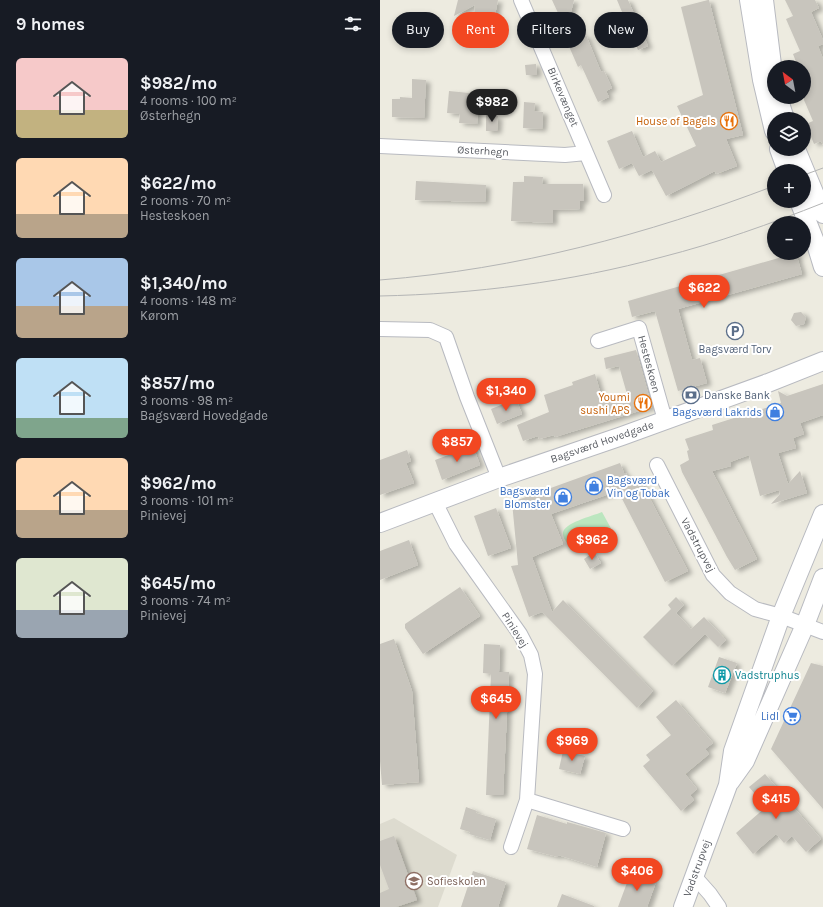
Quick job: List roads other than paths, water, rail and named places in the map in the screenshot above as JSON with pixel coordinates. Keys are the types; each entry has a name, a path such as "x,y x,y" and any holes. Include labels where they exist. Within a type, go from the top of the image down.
{"street":[{"name":"Birkevænget","path":"521,0 604,195"},
{"path":"749,0 762,80 770,112"},
{"path":"764,0 771,60"},
{"name":"Østerhegn","path":"380,146 565,155 586,153"},
{"path":"799,156 823,214"},
{"path":"802,208 816,244 823,267"},
{"name":"Hesteskoen","path":"598,341 640,328 665,420"},
{"path":"380,329 430,330 446,337 467,397 499,478"},
{"name":"Bagsværd Hovedgade","path":"380,523 499,478 622,436 768,383 823,361"},
{"name":"Vadstrupvej","path":"657,465 714,576 730,593 755,609 804,625"},
{"name":"Pinievej","path":"435,502 456,544 520,634 531,655 534,674 527,800 511,847"},
{"name":"Vadstrupvej","path":"683,907 728,785 733,751 780,616 823,514"},
{"name":"Vadstrupvej","path":"728,785 745,761 823,578"},
{"path":"804,625 823,632"},
{"path":"527,800 623,829"},
{"path":"694,876 719,907"}],"tram line":[{"path":"811,172 823,168"},
{"path":"380,280 482,268 580,247 677,220 767,189"},
{"path":"380,296 451,293 522,285 557,280 627,266 703,246 763,226 823,203"}],"place":[{"name":"House of Bagels","path":"729,121"},
{"name":"Bagsværd Torv","path":"735,331"},
{"name":"Danske Bank","path":"691,395"},
{"name":"Youmi sushi APS","path":"643,403"},
{"name":"Bagsværd Lakrids","path":"775,412"},
{"name":"Bagsværd Vin og Tobak","path":"594,486"},
{"name":"Bagsværd Blomster","path":"563,497"},
{"name":"Vadstruphus","path":"722,675"},
{"name":"Lidl","path":"792,716"},
{"name":"Sofieskolen","path":"414,881"}]}
